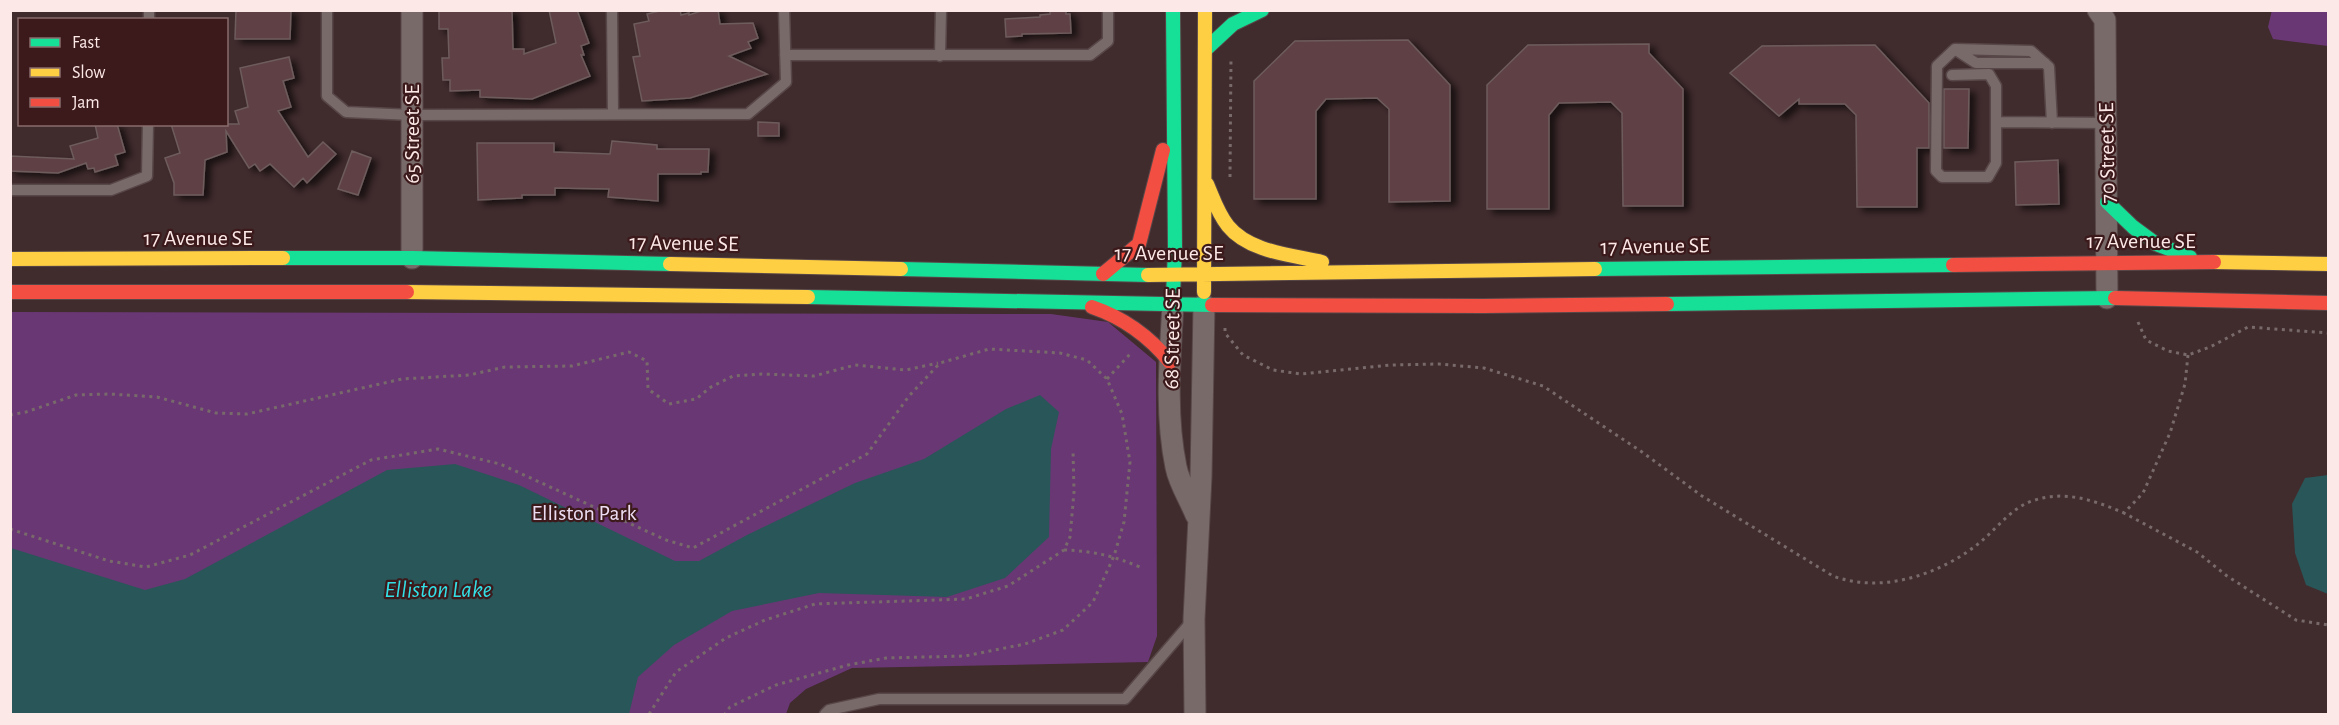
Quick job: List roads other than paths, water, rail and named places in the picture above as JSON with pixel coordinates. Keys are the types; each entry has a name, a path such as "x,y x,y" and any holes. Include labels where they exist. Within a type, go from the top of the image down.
{"main road":[{"name":"68 Street SE","path":"1173,10 1175,251 1173,304"},
{"name":"68 Street SE","path":"1204,305 1205,10"},
{"path":"1205,50 1233,24 1262,10"},
{"path":"1103,274 1138,244 1173,106"},
{"path":"1204,178 1228,226 1239,236 1258,246 1368,273"},
{"path":"2107,202 2133,227 2156,244 2201,262"},
{"name":"17 Avenue SE","path":"10,259 1204,305 1484,306 2108,298 2328,303"},
{"name":"17 Avenue SE","path":"10,292 412,275 1173,275 2107,262 2328,264"},
{"path":"1069,300 1100,310 1131,325 1156,344 1170,363"}],"street":[{"name":"65 Street SE","path":"412,10 412,275"},
{"name":"70 Street SE","path":"2098,10 2105,21 2108,298"},
{"name":"68 Street SE","path":"1173,304 1170,363 1171,427 1176,470 1198,518"},
{"name":"68 Street SE","path":"1195,714 1194,619 1201,477 1204,305"}],"lane":[{"path":"327,10 327,96 346,112 412,114 748,114 786,82 784,10"},
{"path":"612,10 613,113"},
{"path":"940,56 941,10"},
{"path":"785,56 1090,55 1108,41 1108,10"},
{"path":"1952,75 1989,75 1996,86 1996,163 1988,177 1942,177 1936,171 1937,66 1954,49 2031,51 2049,67 2052,123"},
{"path":"1996,122 2107,123"},
{"path":"10,190 111,190 147,176 148,126"},
{"path":"825,714 829,710 879,699 1125,699 1194,619"}],"water":[{"name":"Elliston Lake","path":"1040,395 1059,412 1051,449 1049,537 1005,578 947,597 819,593 732,611 674,645 638,677 629,714 11,714 11,548 145,590 185,579 387,470 455,464 519,485 675,561 699,561 855,483 924,459 1006,409"},
{"path":"2328,475 2328,594 2306,585 2295,553 2292,504 2305,478"}],"park label":[{"name":"Elliston Park","path":"584,513"}]}
